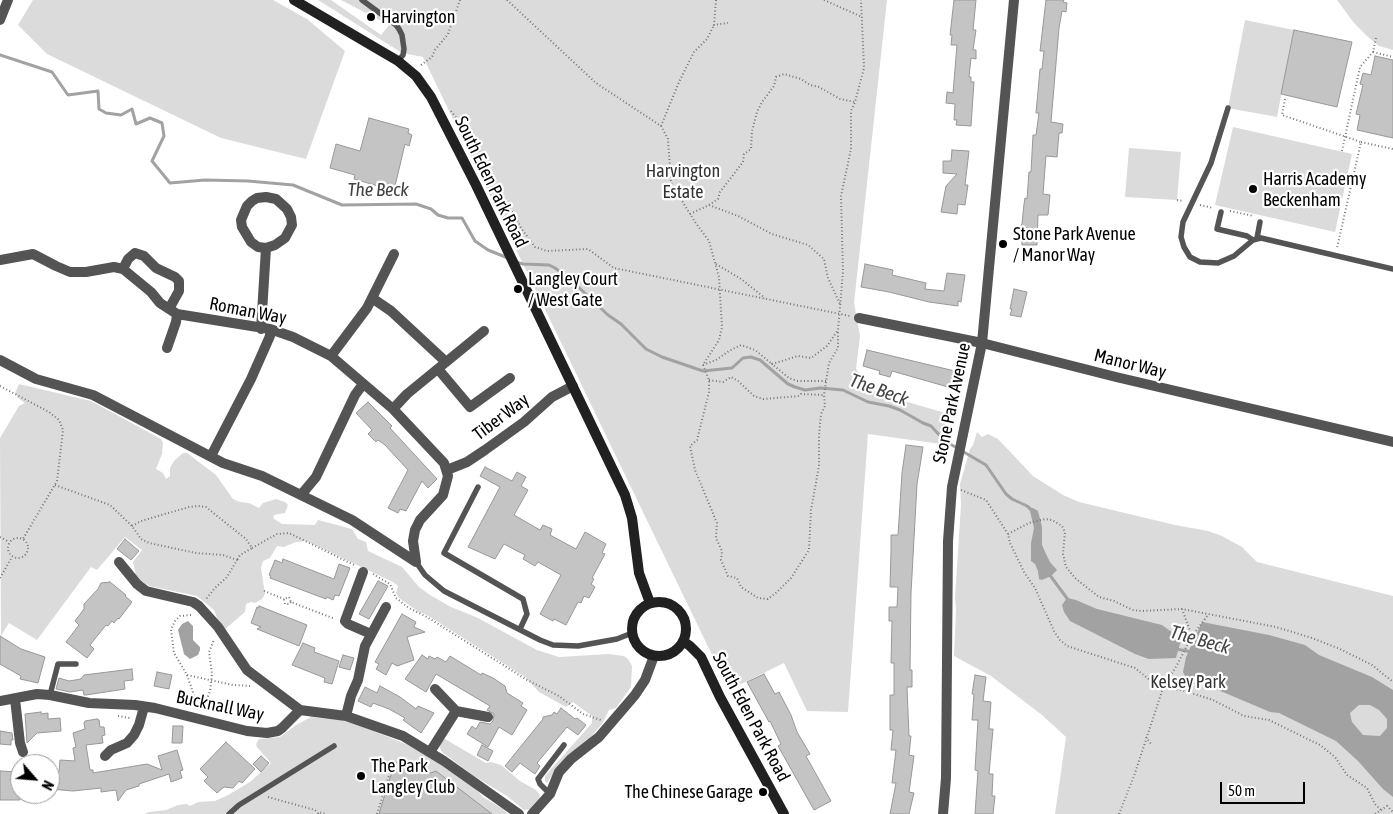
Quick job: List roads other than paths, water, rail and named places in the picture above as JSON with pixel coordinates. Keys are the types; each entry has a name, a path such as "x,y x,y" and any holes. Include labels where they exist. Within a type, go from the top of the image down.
{"main road":[{"name":"South Eden Park Road","path":"294,0 398,61 416,76 431,97 516,268 630,507 635,531 639,573 650,604"},
{"path":"665,603 679,612 684,618 686,625 686,633 679,648 668,655 654,656 641,649 635,642 632,633 634,619 644,607 650,604 665,603"},
{"name":"South Eden Park Road","path":"683,641 701,657 720,697 784,814"}],"street":[{"path":"0,20 8,0"},
{"name":"Stone Park Avenue","path":"943,814 946,778 948,541 952,487 982,342 1014,0"},
{"path":"266,197 276,199 287,209 292,225 285,238 276,245 266,248 258,247 252,242 242,227 241,220 252,201 257,198 266,197"},
{"path":"211,456 251,379 270,336 266,329 266,248"},
{"path":"123,269 128,259 135,253 144,256 156,268 176,277 179,281 179,292 173,311 176,322 167,348"},
{"path":"0,260 33,254 70,272 86,272 114,267 123,269 151,292 160,303 173,311"},
{"path":"331,356 367,308 394,254"},
{"path":"372,298 391,311 442,366 470,407 510,378"},
{"name":"Roman Way","path":"173,311 266,329 293,337 331,356 394,409 444,463 447,470"},
{"name":"Manor Way","path":"859,318 982,342 1116,377 1393,442"},
{"path":"394,409 407,394 484,331"},
{"path":"0,360 36,379 93,395 223,463 262,476 352,520 416,562"},
{"path":"301,495 316,477 355,395 363,384"},
{"name":"Tiber Way","path":"447,470 467,462 485,450 524,422 552,397 573,386"},
{"path":"416,562 413,541 415,530 420,520 443,495 448,476 447,470"},
{"path":"119,562 137,584 146,591 193,602 202,609 237,652 247,670 300,710 346,716 396,733 430,752 519,814"},
{"path":"364,571 345,620 348,624 371,634"},
{"path":"346,716 351,696 358,680 365,646 386,607"},
{"path":"532,814 550,794 559,772 595,741 641,687 654,656"},
{"path":"435,689 456,710 488,718"},
{"name":"Bucknall Way","path":"0,701 37,694 89,703 144,706 252,732 273,733 282,728 300,710"},
{"path":"15,699 20,743 23,752"},
{"path":"105,756 111,750 127,743 134,735 144,706"},
{"path":"430,752 456,710"}],"lane":[{"path":"362,0 399,29 404,49 398,61"},
{"path":"1228,108 1211,163 1183,222 1181,237 1190,257 1200,262 1208,263 1227,260 1255,239 1260,222"},
{"path":"1221,212 1218,230 1393,269"},
{"path":"478,487 444,553 523,599 527,614 520,629"},
{"path":"416,562 425,575 444,591 553,645 578,646 618,639 632,633"},
{"path":"50,695 58,664 76,664"},
{"path":"550,794 540,784 538,779 564,745"},
{"path":"229,814 239,805 334,746"}],"water":[{"path":"1033,508 1038,511 1042,527 1042,545 1050,562 1057,570 1051,576 1042,580 1039,579 1035,564 1031,561 1031,543 1034,528 1028,509"},
{"path":"1067,598 1097,609 1162,625 1181,640 1176,658 1149,659 1135,654 1070,621 1062,605"},
{"path":"188,621 193,626 193,640 200,647 198,655 190,659 184,654 178,630 182,624"},
{"path":"1202,622 1269,635 1305,645 1319,655 1372,677 1393,690 1393,797 1336,741 1279,713 1270,712 1185,676 1183,672 1186,657","holes":["1359,705 1370,705 1379,710 1387,719 1387,728 1380,736 1363,735 1352,722 1350,713"]}],"waterway":[{"name":"The Beck","path":"0,55 52,72 68,95 98,91 99,109 106,113 121,115 132,109 136,124 150,118 162,123 164,136 152,161 170,183 205,180 248,181 293,185 342,205 416,204 431,209 438,215 448,218 462,218 475,241 488,250 508,258"},
{"name":"The Beck","path":"516,262 549,265 555,268 572,281 608,315 621,324 646,349 662,357 703,371 732,368 743,358 751,357 760,360 788,384 795,387 805,390 820,388 843,390 868,402 900,410 931,426 945,441 986,465 1006,494 1033,511"},
{"name":"The Beck","path":"1049,574 1069,601"},
{"name":"The Beck","path":"1176,649 1192,652"}],"place":[{"name":"Harvington","path":"371,17"},
{"name":"Harris Academy Beckenham","path":"1253,189"},
{"name":"Stone Park Avenue / Manor Way","path":"1003,244"},
{"name":"Langley Court / West Gate","path":"518,289"},
{"name":"The Park Langley Club","path":"361,776"},
{"name":"The Chinese Garage","path":"763,792"}],"park label":[{"name":"Harvington Estate","path":"683,181"},
{"name":"Kelsey Park","path":"1188,682"}]}
